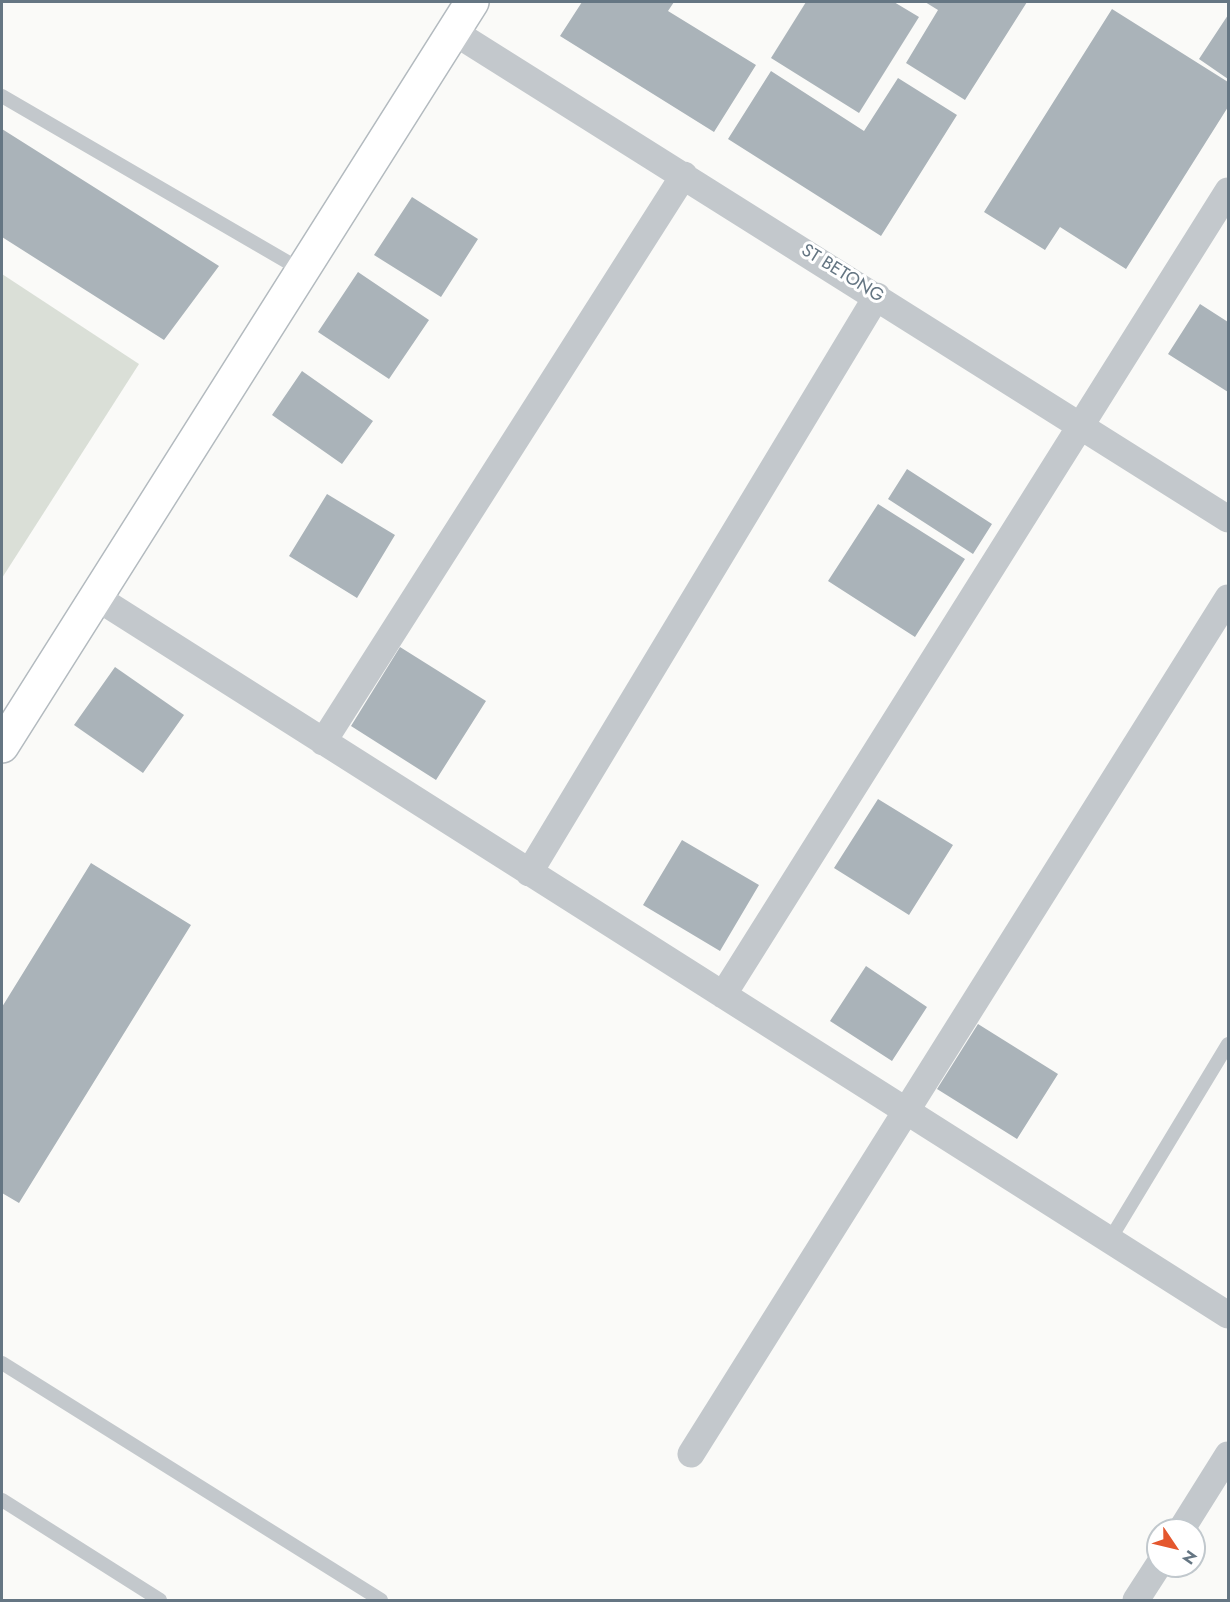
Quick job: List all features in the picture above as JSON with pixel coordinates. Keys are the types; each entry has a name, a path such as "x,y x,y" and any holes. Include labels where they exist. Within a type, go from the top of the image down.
{"main road":[{"path":"2,746 472,2"}],"street":[{"name":"ST BETONG","path":"454,32 877,296 1228,519"},
{"path":"323,742 684,175"},
{"path":"723,995 1228,191"},
{"path":"530,873 877,296"},
{"path":"96,597 1228,1315"},
{"path":"692,1454 1228,598"},
{"path":"1189,1518 1228,1455"},
{"path":"1136,1600 1150,1578"}],"lane":[{"path":"2,96 303,271"},
{"path":"1109,1241 1228,1044"},
{"path":"2,1363 381,1600"},
{"path":"2,1500 160,1600"}],"shaded area":[{"path":"2,274 139,364 2,578"}],"building":[{"path":"582,2 674,2 668,11 756,65 714,132 560,36"},
{"path":"806,2 894,2 919,17 859,113 771,58"},
{"path":"925,2 1027,2 965,100 906,63 938,10"},
{"path":"1112,9 1228,82 1228,107 1126,269 1060,227 1045,250 984,212"},
{"path":"1228,15 1228,79 1199,59"},
{"path":"771,71 864,131 898,78 957,115 881,236 728,139"},
{"path":"2,129 219,266 164,340 2,237"},
{"path":"412,197 478,239 441,297 374,255"},
{"path":"358,272 429,320 389,379 318,332"},
{"path":"1200,304 1228,322 1228,392 1168,354"},
{"path":"302,371 373,421 342,464 272,415"},
{"path":"907,469 992,524 973,554 888,499"},
{"path":"327,494 395,535 357,598 289,556"},
{"path":"878,504 965,559 915,637 828,581"},
{"path":"400,647 486,701 436,780 351,726"},
{"path":"115,667 184,715 143,773 74,725"},
{"path":"878,799 953,845 909,915 834,868"},
{"path":"682,840 759,885 720,951 643,905"},
{"path":"91,863 191,925 19,1203 2,1193 2,1007"},
{"path":"866,966 927,1007 892,1061 830,1021"},
{"path":"978,1024 1058,1074 1017,1139 937,1089"}]}
